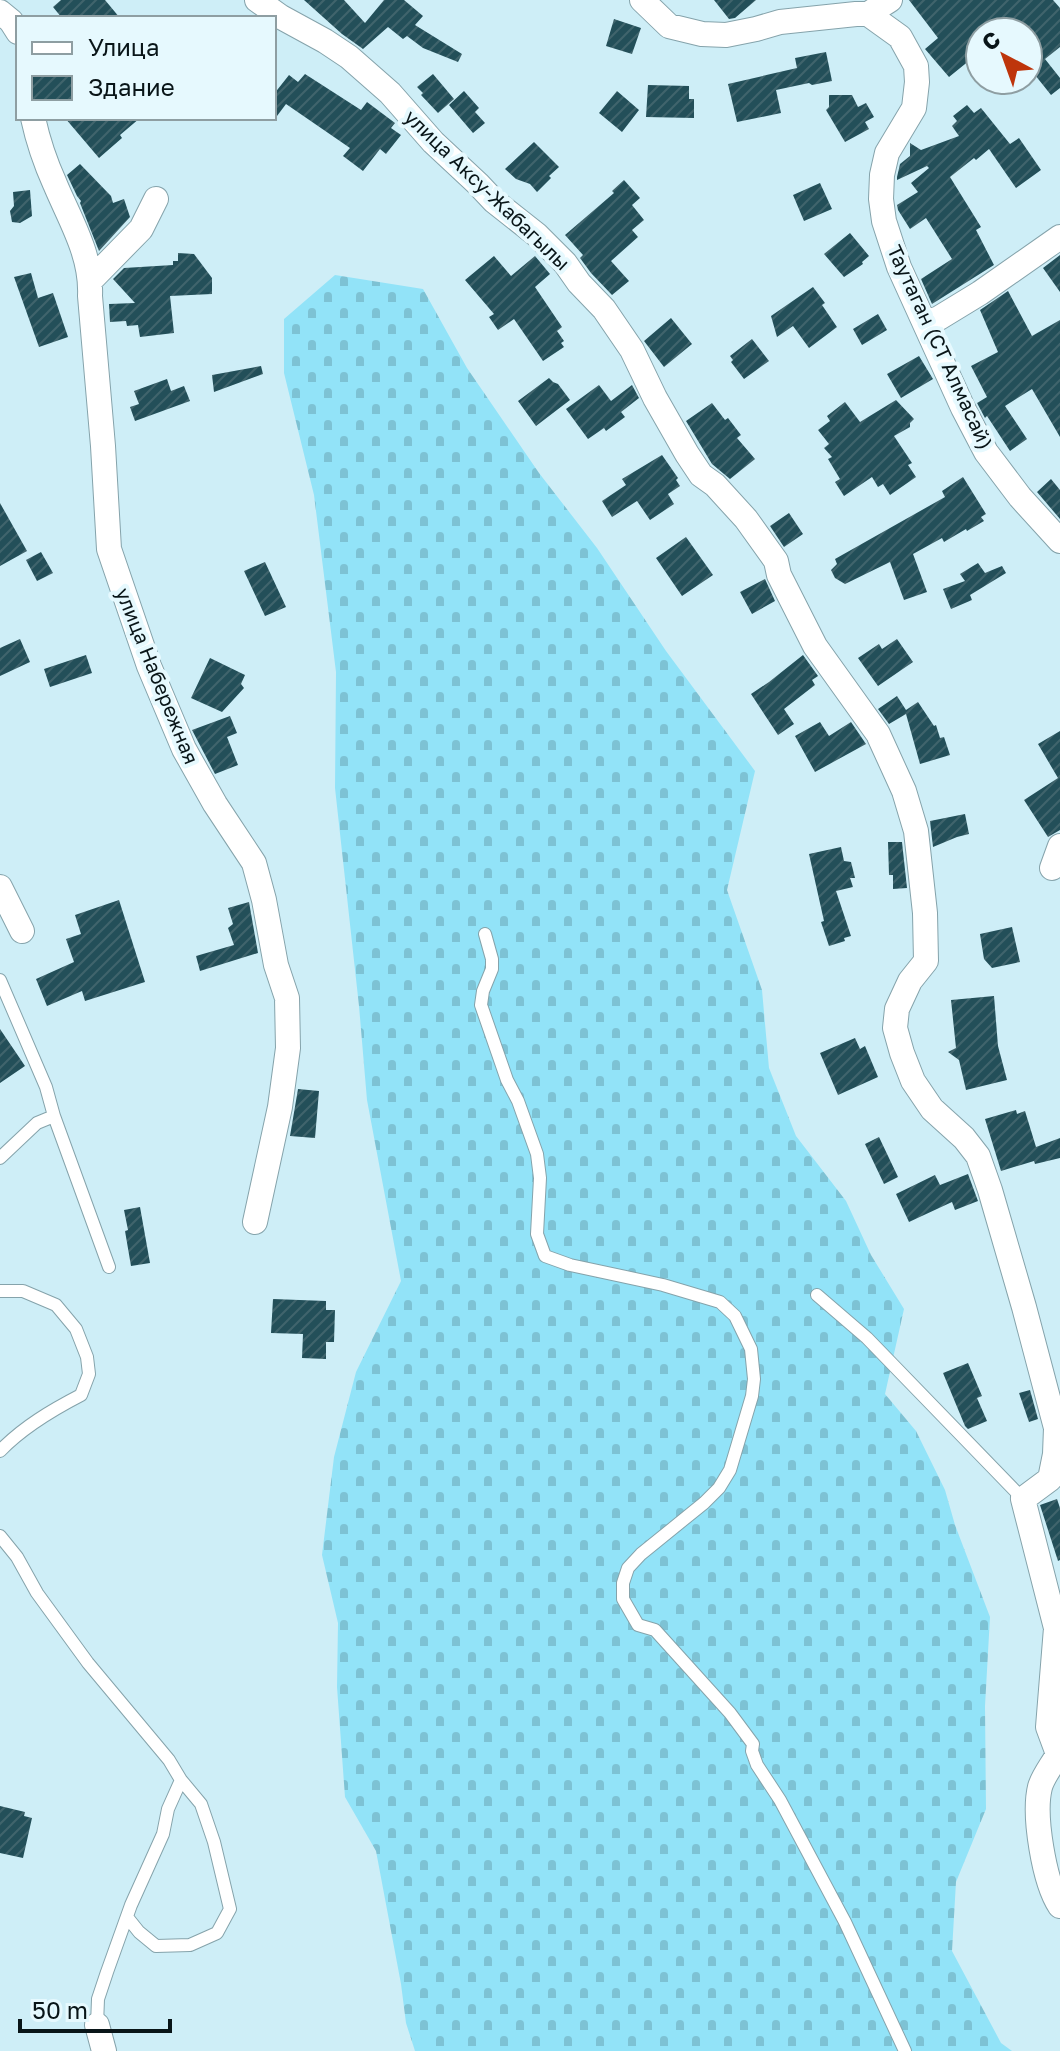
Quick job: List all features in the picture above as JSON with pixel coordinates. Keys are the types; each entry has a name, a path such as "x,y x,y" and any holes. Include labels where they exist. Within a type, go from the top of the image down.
{"street":[{"name":"улица Аксу-Жабагылы","path":"257,0 349,57 390,93 433,142 565,263 604,309 632,350 687,454 701,475 715,485 746,519 776,561 779,575 815,646 878,734 904,791 916,831 925,913 926,961 910,981 897,1009 895,1028 913,1081 932,1109 964,1138 978,1156 1056,1428 1055,1480 1023,1499"},
{"path":"642,0 669,26 702,34 726,35 780,22 868,14 890,0"},
{"path":"0,12 16,29"},
{"name":"Таутаган (СТ Алмасай)","path":"868,14 900,37 916,66 914,108 887,153 882,175 884,221 899,267 986,452 1020,497 1060,541"},
{"name":"улица Набережная","path":"33,120 55,184 76,228 90,281 109,549 149,666 184,749 254,863 276,965 287,998 288,1048 280,1107 255,1222"},
{"path":"90,281 141,229 156,199"},
{"path":"925,323 980,293 1060,237"},
{"path":"0,887 22,931"},
{"path":"1023,1499 1056,1628 1048,1727 1058,1754 1040,1785 1037,1823 1048,1878 1060,1906"},
{"path":"97,2025 104,2051"}],"lane":[{"path":"485,934 492,969 481,1005 537,1154 540,1178 537,1234 545,1256 720,1302 735,1316 751,1349 752,1396 730,1470 719,1488 704,1503 628,1568 623,1583 623,1599 638,1625 655,1630 730,1713 753,1744 757,1765 780,1800 845,1922 905,2051"},
{"path":"0,980 46,1087 109,1267"},
{"path":"0,1008 18,1023"},
{"path":"0,1158 37,1123 54,1116"},
{"path":"0,1291 23,1291 56,1305 76,1329 87,1357 89,1374 81,1395 13,1437 0,1451"},
{"path":"817,1295 867,1338 1023,1499"},
{"path":"0,1536 88,1663 169,1760 201,1804 214,1842 230,1909 217,1933 190,1945 156,1946 127,1917"},
{"path":"97,2025 98,1999 181,1780"}],"green space":[{"path":"335,275 423,289 467,368 539,473 597,548 666,651 755,771 727,890 762,990 769,1068 796,1136 846,1201 871,1255 904,1309 885,1394 916,1431 945,1490 990,1617 985,1706 986,1809 956,1882 952,1951 1001,2043 1012,2051 415,2051 406,2023 376,1851 345,1797 337,1687 338,1623 322,1555 334,1457 356,1372 401,1281 367,1100 335,788 336,672 314,495 284,373 284,319"}],"building":[{"path":"61,0 105,0 118,16 60,16 53,7"},
{"path":"304,0 344,0 365,23 384,0 404,0 423,16 415,25 462,54 458,62 423,48 407,36 403,39 388,27 363,49"},
{"path":"714,0 756,0 735,18 729,19"},
{"path":"909,0 1053,0 1060,8 1060,47 1045,59 1060,78 1060,88 1051,95 1044,86 1044,16 964,16 964,65 949,77 925,49 938,38"},
{"path":"614,19 641,28 632,54 606,46"},
{"path":"826,52 832,81 776,90 781,113 737,122 728,84 797,68 795,58"},
{"path":"305,74 361,110 367,102 395,123 391,128 401,135 386,154 380,149 363,171 343,156 350,148 286,104 276,117 276,91 289,75 298,82"},
{"path":"433,74 454,99 438,113 417,87"},
{"path":"648,85 689,86 689,99 694,99 694,118 646,117"},
{"path":"464,91 479,108 475,112 485,123 473,133 449,105"},
{"path":"617,91 639,110 622,132 599,113"},
{"path":"829,95 852,95 858,107 866,103 874,117 865,122 869,129 845,142 826,110"},
{"path":"967,105 974,113 981,108 1010,144 1019,138 1041,170 1016,188 989,149 950,177 981,227 976,230 994,265 932,304 921,279 952,259 926,218 910,229 897,205 918,192 911,183 929,168 927,166 897,180 897,177 900,164 910,156 910,143 921,150 959,136 952,126 957,121 953,116"},
{"path":"67,120 138,120 120,135 122,138 99,158"},
{"path":"534,142 559,167 537,192 530,184 516,179 505,169"},
{"path":"80,164 111,196 113,203 124,199 130,217 99,251 81,201 67,175"},
{"path":"624,180 640,198 632,205 644,220 632,230 638,237 611,261 629,281 612,295 591,273 580,258 583,255 565,235 614,193 612,191"},
{"path":"820,183 832,209 804,221 793,195"},
{"path":"30,190 32,216 20,223 12,222 13,192"},
{"path":"850,233 869,256 844,277 824,254"},
{"path":"178,253 194,254 212,278 212,294 170,296 174,333 140,337 138,325 127,326 126,321 110,322 109,304 135,303 113,279 124,268 173,265 173,261 178,261"},
{"path":"1060,255 1060,292 1043,268"},
{"path":"494,256 511,276 535,256 550,274 535,287 562,327 557,331 564,341 561,343 564,347 543,361 514,319 498,330 489,317 494,314 465,280"},
{"path":"31,273 38,298 53,293 68,337 39,347 14,277"},
{"path":"813,287 837,327 809,348 793,326 777,337 771,316"},
{"path":"1008,291 1032,336 1060,320 1060,437 1032,389 1005,406 1027,439 1010,451 977,403 987,397 971,366 998,352 980,310"},
{"path":"878,314 887,330 862,345 853,329"},
{"path":"671,318 692,344 664,367 644,341"},
{"path":"752,339 769,361 744,379 730,356"},
{"path":"919,356 933,379 901,398 887,374"},
{"path":"261,366 263,374 214,392 212,375"},
{"path":"549,378 570,400 536,426 518,401"},
{"path":"167,379 171,391 184,386 190,401 135,421 130,407 139,404 134,391"},
{"path":"599,385 611,401 632,385 639,398 621,412 625,417 588,439 566,409"},
{"path":"896,400 914,419 910,427 894,436 912,463 908,465 916,477 890,495 883,484 878,487 872,477 844,496 835,482 840,479 828,459 832,457 824,448 829,444 818,430 830,421 827,416 845,402 860,422"},
{"path":"712,403 725,420 728,418 741,435 737,438 755,459 730,479 712,464 686,421"},
{"path":"662,455 680,486 668,494 674,504 650,520 637,501 612,517 602,501 626,485 622,479"},
{"path":"963,477 986,514 981,517 984,521 913,554 927,592 904,600 890,562 845,584 835,578 831,570 837,564 835,559 945,497 942,491"},
{"path":"1051,479 1060,490 1060,519 1037,492"},
{"path":"0,503 27,551 0,566"},
{"path":"789,513 803,534 784,547 770,526"},
{"path":"686,537 713,575 682,596 656,558"},
{"path":"41,552 53,573 37,581 26,560"},
{"path":"265,562 286,607 265,616 244,571"},
{"path":"978,563 985,573 1002,566 1006,573 970,595 972,600 951,609 943,589 965,581 960,574"},
{"path":"765,579 775,601 752,614 740,592"},
{"path":"20,639 30,662 0,676 0,648"},
{"path":"897,639 913,662 878,686 858,658 879,644 882,649"},
{"path":"86,655 92,673 50,687 44,669"},
{"path":"803,655 818,676 812,680 815,685 784,709 794,724 778,735 751,694"},
{"path":"210,658 245,675 241,684 244,688 222,712 191,698"},
{"path":"897,696 906,710 918,702 936,725 940,738 944,737 950,755 920,764 906,714 889,724 878,709"},
{"path":"230,716 237,733 227,737 238,765 215,774 192,730"},
{"path":"820,722 829,736 851,722 866,744 815,772 795,736"},
{"path":"1060,731 1060,830 1048,837 1024,800 1058,778 1038,744"},
{"path":"965,814 969,834 933,847 930,821"},
{"path":"888,842 902,842 907,888 893,889 893,875 889,875"},
{"path":"841,847 844,861 851,862 855,878 850,878 853,887 836,891 851,936 829,946 821,922 824,921 809,854"},
{"path":"119,900 145,982 85,1001 82,991 47,1006 36,979 74,962 66,939 81,934 75,915"},
{"path":"249,902 258,953 200,971 196,956 234,945 228,928 233,924 228,908"},
{"path":"1012,927 1020,962 992,968 984,959 980,934"},
{"path":"994,996 998,1046 1007,1080 966,1090 959,1060 948,1052 956,1048 951,1000"},
{"path":"0,1029 25,1066 0,1083"},
{"path":"855,1038 860,1049 865,1046 878,1077 838,1095 820,1053"},
{"path":"298,1089 319,1091 315,1138 290,1136"},
{"path":"1016,1110 1017,1114 1025,1111 1036,1147 1060,1138 1060,1158 1035,1164 1034,1161 1001,1171 985,1119"},
{"path":"879,1137 898,1177 884,1184 865,1144"},
{"path":"968,1174 978,1201 955,1210 952,1202 909,1222 896,1194 935,1175 940,1185"},
{"path":"140,1207 150,1263 131,1266 124,1210"},
{"path":"273,1299 326,1301 326,1310 335,1310 334,1342 326,1342 326,1359 302,1358 303,1334 271,1333"},
{"path":"968,1363 982,1396 977,1398 987,1421 968,1429 943,1373"},
{"path":"1030,1390 1038,1419 1029,1422 1019,1393"},
{"path":"1057,1499 1060,1508 1058,1561 1040,1505"},
{"path":"0,1806 25,1812 24,1816 32,1818 23,1858 0,1853"}]}
